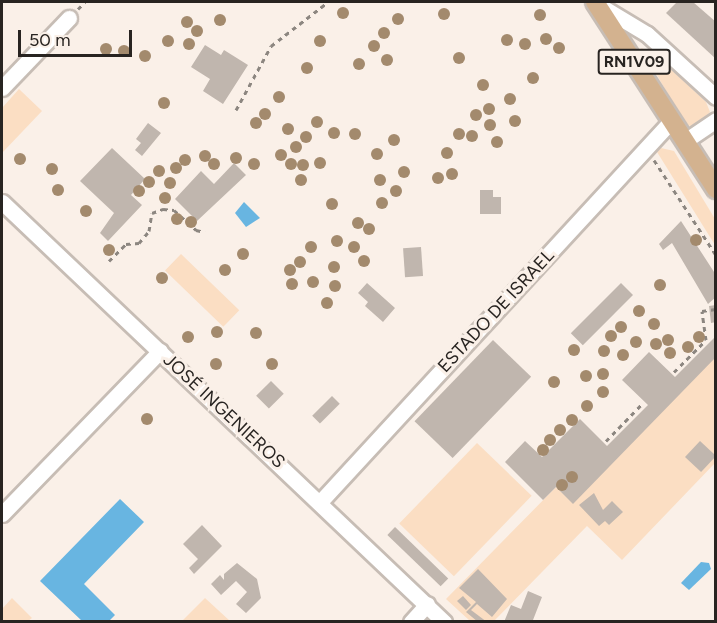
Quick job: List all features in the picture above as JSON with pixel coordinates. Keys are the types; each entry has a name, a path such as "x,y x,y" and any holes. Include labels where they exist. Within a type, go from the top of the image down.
{"main road":[{"name":"RN1V09","path":"596,3 716,189"}],"street":[{"path":"596,3 646,34 716,97"},
{"path":"2,88 69,18"},
{"name":"ESTADO DE ISRAEL","path":"321,502 672,120"},
{"path":"685,141 716,120"},
{"name":"JOSÉ INGENIEROS","path":"2,202 444,621"},
{"path":"2,514 160,351"},
{"path":"411,621 427,604"}],"path":[{"path":"236,110 271,46 328,2"},
{"path":"646,148 716,255"},
{"path":"109,261 126,244 139,243 149,231 152,213 163,209 174,210 196,230 204,232"},
{"path":"674,372 706,340 702,311 716,309"},
{"path":"606,441 641,405"}],"shaded area":[{"path":"641,48 655,54 706,102 710,112 696,127 686,125"},
{"path":"19,89 42,111 2,153 2,108"},
{"path":"661,148 674,151 715,219 715,245 657,152"},
{"path":"181,254 239,310 223,327 165,271"},
{"path":"715,357 715,463 622,560 587,526 494,621 470,621 446,599 556,487 573,503"},
{"path":"477,443 532,496 454,576 399,524"},
{"path":"12,598 32,618 28,621 2,621 2,609"},
{"path":"205,598 230,621 182,621"}],"water":[{"path":"244,202 260,218 246,227 235,213"},
{"path":"120,499 144,522 84,584 115,615 109,621 82,621 40,581"},
{"path":"701,562 709,563 711,569 689,590 681,583"}],"building":[{"path":"677,2 693,2 716,22 716,59 666,13"},
{"path":"205,45 221,55 224,50 248,65 223,104 203,91 210,79 191,67"},
{"path":"148,123 161,133 142,156 135,150 141,143 136,139"},
{"path":"112,148 145,179 131,195 142,205 108,241 100,233 114,213 80,181"},
{"path":"234,163 246,175 197,221 175,199 201,171 214,184"},
{"path":"480,190 493,190 493,197 501,197 501,214 480,214"},
{"path":"681,221 716,275 716,297 708,304 672,243 663,250 659,244"},
{"path":"421,247 423,276 405,277 403,248"},
{"path":"367,283 395,308 383,322 365,306 368,302 358,293"},
{"path":"621,283 633,295 583,345 571,333"},
{"path":"716,305 716,322 711,323 709,306"},
{"path":"716,336 716,357 573,504 556,487 543,500 505,462 525,441 542,457 580,419 607,446 648,405 622,380 649,352 675,377"},
{"path":"493,340 531,377 453,458 415,421"},
{"path":"271,381 284,394 269,409 256,396"},
{"path":"332,396 340,404 320,424 312,416"},
{"path":"700,441 716,456 701,472 685,457"},
{"path":"594,493 603,510 612,501 623,512 609,525 605,521 599,526 579,505"},
{"path":"202,525 222,546 194,574 189,568 198,559 183,544"},
{"path":"395,527 448,578 441,586 387,535"},
{"path":"237,563 257,579 261,598 246,613 236,604 247,592 236,581 221,595 211,584 220,575 224,580 224,574"},
{"path":"478,569 507,599 492,617 477,604 471,610 487,622 478,622 466,612 476,602 459,588"},
{"path":"528,591 542,597 533,620 537,622 504,622 511,605 521,609"},
{"path":"463,596 471,605 466,610 457,601"}]}
